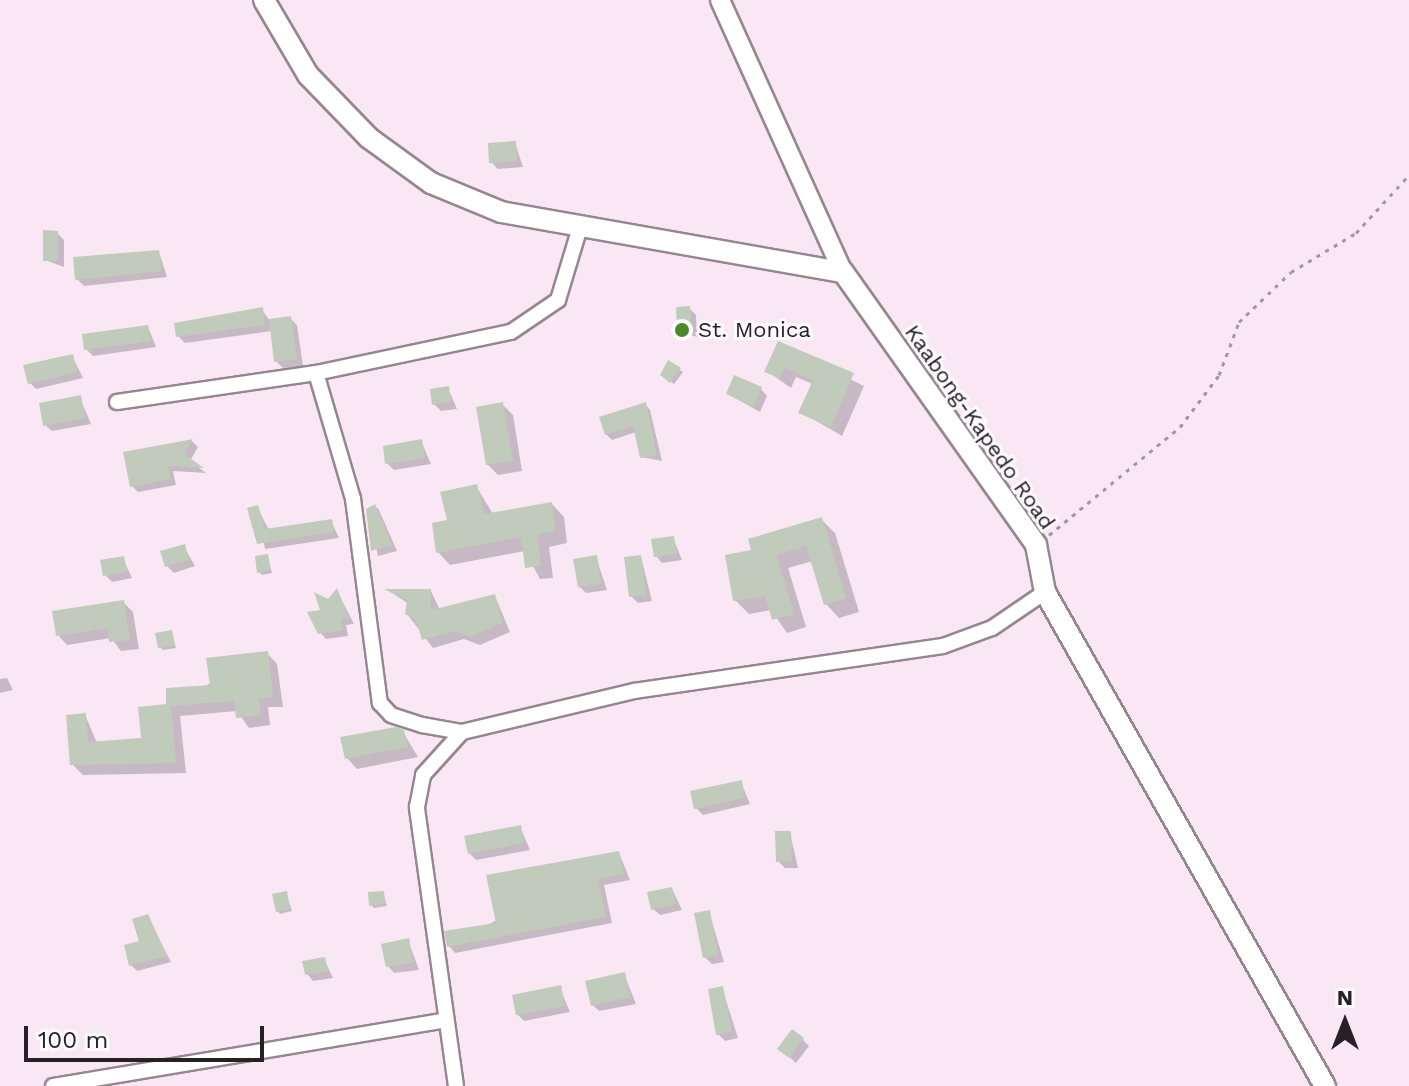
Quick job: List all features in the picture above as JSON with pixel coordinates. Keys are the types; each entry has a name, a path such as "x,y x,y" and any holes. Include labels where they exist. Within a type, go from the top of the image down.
{"main road":[{"path":"264,0 308,75 369,138 418,174 501,212 843,272"},
{"name":"Kaabong-Kapedo Road","path":"843,272 1036,545 1045,592 1325,1086"}],"street":[{"name":"Kaabong-Kapedo Road","path":"720,0 843,272"},
{"path":"117,402 316,373 526,326 558,300 580,227"},
{"path":"316,373 353,499 380,703 391,715 462,732 634,691 943,646 992,628 1045,592"},
{"path":"456,1086 443,1021 417,807 423,775 462,732"},
{"path":"53,1086 443,1021"}],"path":[{"path":"1036,545 1180,427 1219,375 1239,322 1291,272 1356,233 1409,175"}],"building":[{"path":"516,141 517,161 489,163 488,143"},
{"path":"43,230 58,231 58,261 43,261"},
{"path":"159,250 162,271 75,280 73,257"},
{"path":"690,306 691,331 677,332 676,307"},
{"path":"263,307 265,325 176,337 174,323"},
{"path":"291,316 297,359 274,362 269,319"},
{"path":"148,325 151,341 84,350 82,334"},
{"path":"778,341 854,373 831,427 798,413 813,380 785,368 780,378 764,372"},
{"path":"73,354 77,372 28,384 23,365"},
{"path":"668,360 681,368 670,383 660,375"},
{"path":"734,375 762,387 753,407 726,394"},
{"path":"449,386 451,402 432,405 430,389"},
{"path":"81,395 85,418 43,426 39,403"},
{"path":"503,402 513,461 486,465 476,407"},
{"path":"646,402 657,456 640,458 633,426 605,435 599,417"},
{"path":"193,439 184,454 204,468 168,466 171,479 130,487 123,452"},
{"path":"422,439 425,458 385,464 383,446"},
{"path":"477,484 484,514 552,502 555,531 537,534 541,566 525,568 521,537 436,553 432,523 447,520 440,492"},
{"path":"375,504 392,545 371,551 366,509"},
{"path":"258,505 265,529 332,519 334,532 257,544 247,508"},
{"path":"822,517 846,598 824,605 806,546 776,555 794,614 772,620 765,596 733,601 725,555 751,550 748,539"},
{"path":"674,536 677,554 654,557 651,539"},
{"path":"185,544 189,560 165,567 160,551"},
{"path":"268,554 271,570 257,573 255,556"},
{"path":"597,555 601,584 578,587 573,559"},
{"path":"641,555 646,595 629,597 624,557"},
{"path":"124,556 127,572 103,576 100,560"},
{"path":"337,588 349,618 341,619 343,630 318,634 307,612 320,610 314,592 328,599"},
{"path":"384,589 431,589 431,610 495,594 502,623 470,637 454,631 422,640 416,620 405,614 407,600"},
{"path":"124,600 130,640 109,642 108,628 56,636 52,611"},
{"path":"172,630 175,645 158,648 155,633"},
{"path":"268,651 273,697 259,698 261,715 236,718 234,701 171,706 176,763 70,765 66,715 86,713 88,742 141,738 138,707 166,704 166,688 210,685 206,658"},
{"path":"396,727 404,730 408,747 345,759 340,737"},
{"path":"742,780 745,798 694,809 690,791"},
{"path":"521,825 524,843 468,854 464,836"},
{"path":"775,831 791,831 792,861 776,862"},
{"path":"619,851 624,874 598,879 606,917 447,947 444,931 496,923 486,875"},
{"path":"672,887 676,904 651,910 647,892"},
{"path":"287,891 290,909 276,912 272,894"},
{"path":"384,891 385,904 369,906 368,892"},
{"path":"710,910 718,956 703,958 694,913"},
{"path":"148,914 167,956 129,966 124,945 139,941 132,919"},
{"path":"409,938 413,963 386,967 381,944"},
{"path":"325,957 328,971 305,975 302,961"},
{"path":"625,972 630,997 591,1006 585,981"},
{"path":"561,985 565,1006 516,1015 512,995"},
{"path":"723,986 732,1032 716,1035 708,989"},
{"path":"792,1029 804,1038 789,1058 777,1049"}],"place":[{"name":"St. Monica","path":"682,330"}]}
